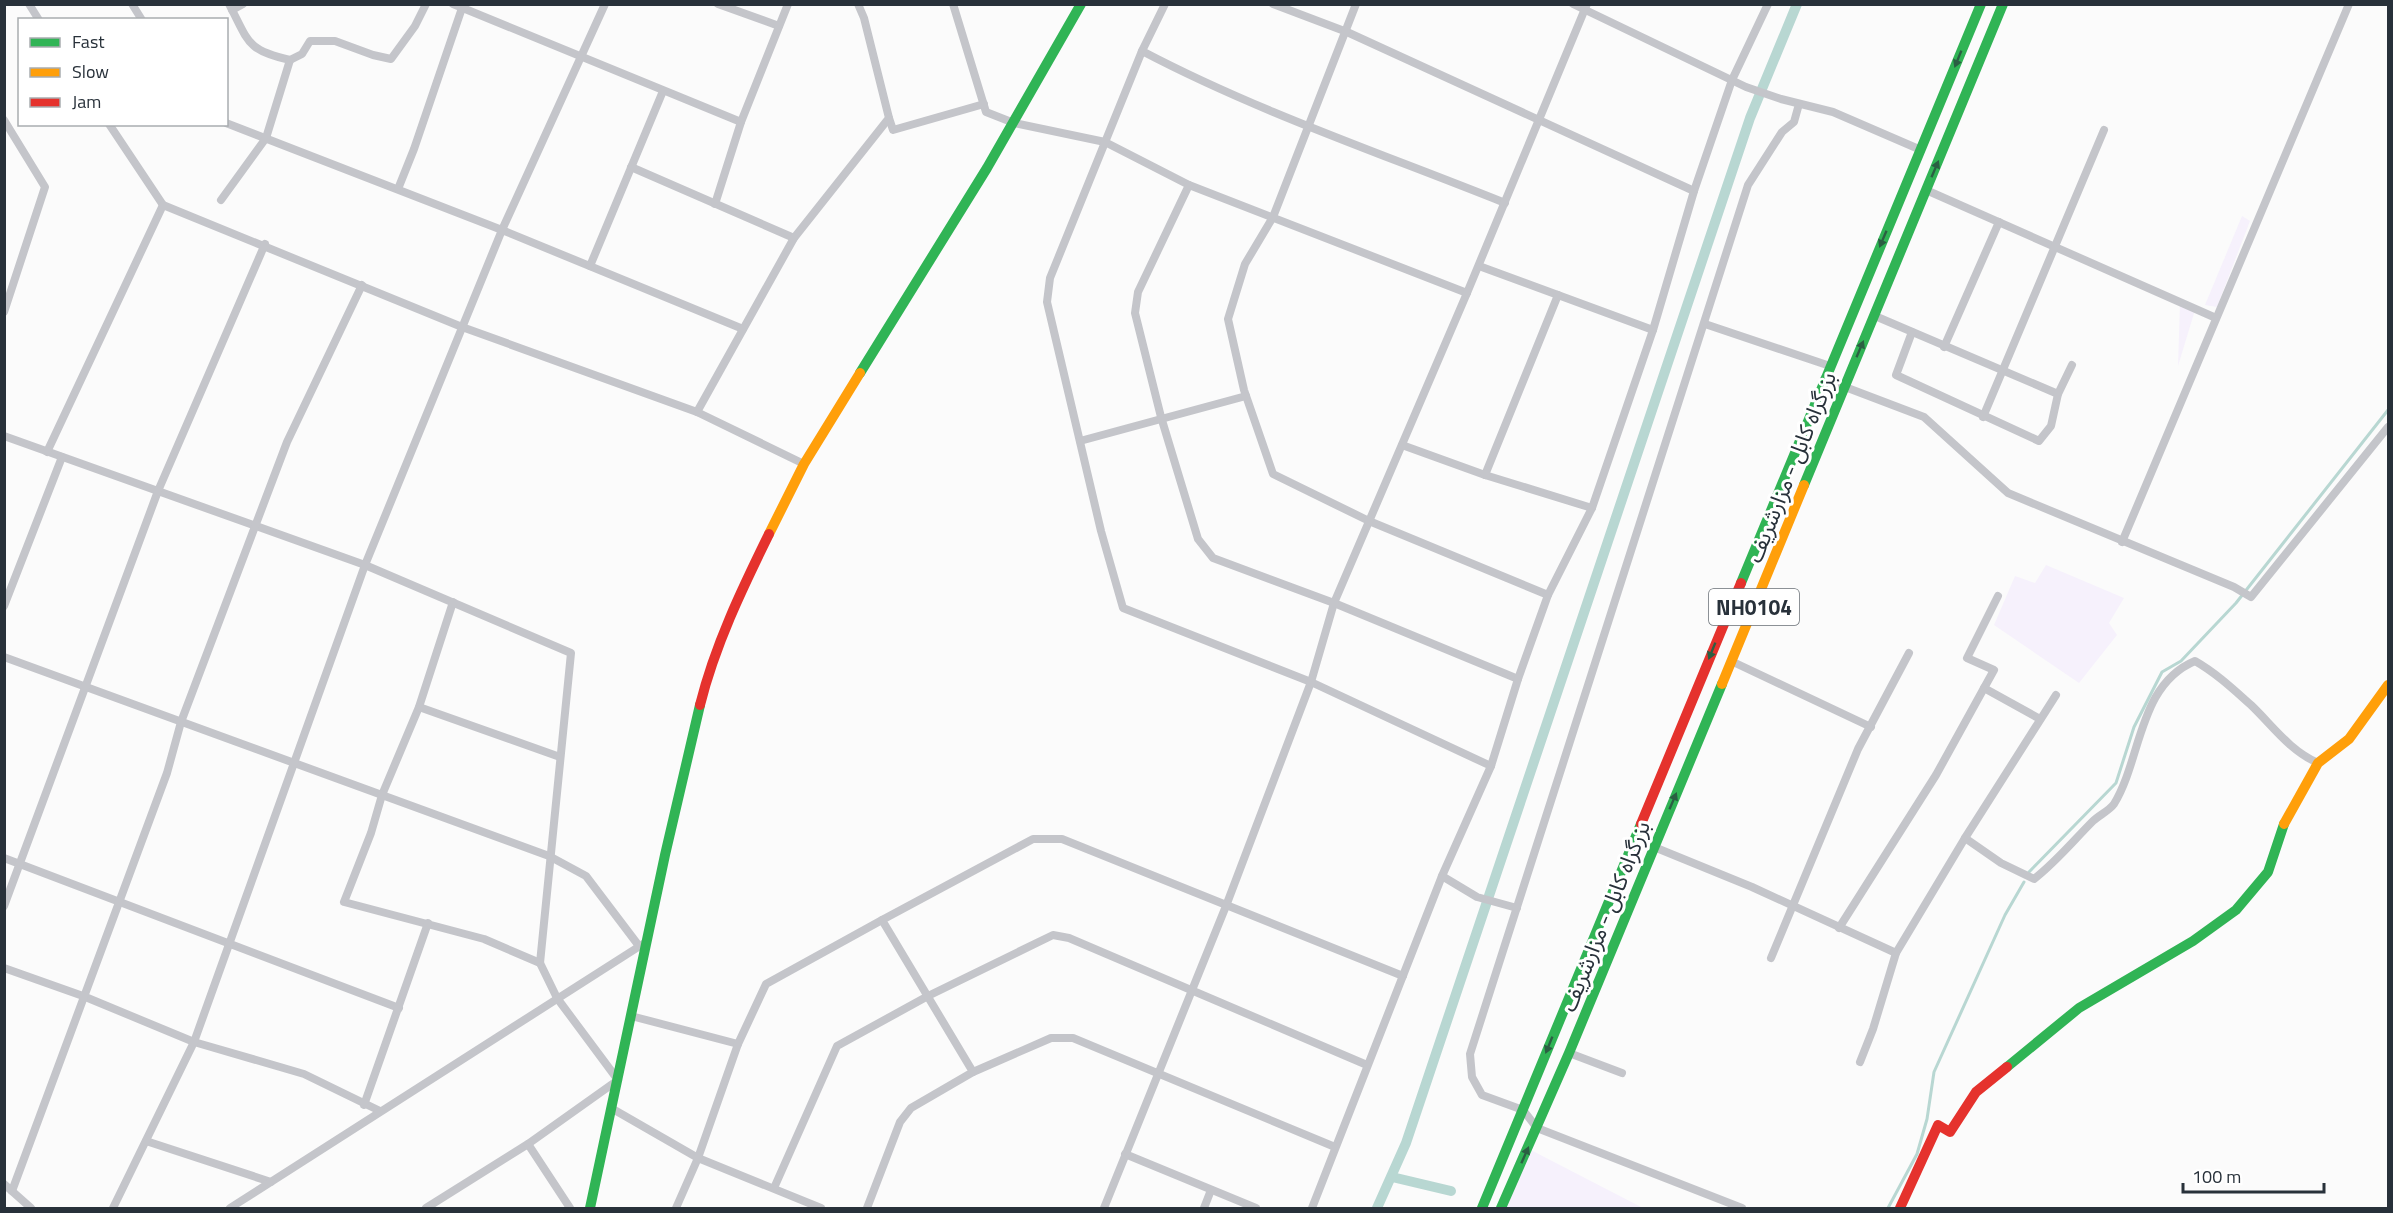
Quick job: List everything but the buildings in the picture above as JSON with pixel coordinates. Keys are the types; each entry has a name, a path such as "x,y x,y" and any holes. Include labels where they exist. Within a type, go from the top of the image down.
{"main road":[{"path":"591,1208 631,1016 643,944 706,681 736,601 804,464 1014,123 1081,4"},
{"name":"بزرگراه کابل - مزارشریف","path":"1482,1209 1981,4"},
{"name":"بزرگراه کابل - مزارشریف","path":"1501,1209 1569,1053 2003,4"},
{"path":"1900,1209 1938,1125 1950,1132 1976,1092 2079,1008 2193,941 2236,910 2256,890 2268,872 2283,826 2318,763 2349,739 2388,685"}],"street":[{"path":"29,4 38,18"},
{"path":"132,4 141,18"},
{"path":"243,4 231,7 251,46 266,55 290,60 302,54 310,41 335,41 373,56 391,59 415,26 426,4"},
{"path":"453,4 741,122"},
{"path":"113,1209 194,1042 365,565 502,230 605,4"},
{"path":"718,4 779,26"},
{"path":"716,204 741,122 788,4"},
{"path":"858,4 893,130 984,104"},
{"path":"953,4 986,112 1014,123 1106,142 1189,184 1467,293"},
{"path":"1165,4 1142,51 1050,278 1047,302 1101,531 1123,608 1311,682 1491,766"},
{"path":"1273,4 1347,33 1694,191"},
{"path":"1356,4 1347,33 1273,217 1245,264 1228,319 1246,396 1273,474 1370,521 1548,596"},
{"path":"1573,4 1585,7 1746,87 1780,99 1833,112 1921,150"},
{"path":"1312,1209 1442,876 1491,766 1518,679 1548,596 1592,508 1653,330 1694,191 1732,80 1767,4"},
{"path":"2122,542 2271,194 2349,4"},
{"path":"1104,1209 1226,906 1311,682 1334,603 1479,266 1585,7"},
{"path":"398,189 462,8"},
{"path":"1142,51 1188,75 1308,126 1505,203"},
{"path":"221,200 266,138 290,60"},
{"path":"590,266 663,91"},
{"path":"1742,1209 1537,1128 1523,1110 1482,1095 1472,1077 1470,1054 1748,185 1782,132 1794,122 1799,104"},
{"path":"697,412 794,238 889,118"},
{"path":"4,120 45,187 4,312"},
{"path":"228,124 502,230 743,328"},
{"path":"110,126 163,205 265,244 462,327 697,412 804,464"},
{"path":"1983,417 2053,245 2104,130"},
{"path":"632,167 794,238"},
{"path":"1189,184 1138,292 1136,313 1161,417 1198,539 1213,558 1334,603 1518,679"},
{"path":"1926,190 2216,318"},
{"path":"48,452 163,205"},
{"path":"1944,347 1999,222"},
{"path":"4,906 83,687 158,491 265,244"},
{"path":"1479,266 1653,330"},
{"path":"12,1191 117,902 167,773 181,722 287,442 362,285"},
{"path":"1485,475 1558,295"},
{"path":"1875,316 2058,394"},
{"path":"1705,324 1830,366"},
{"path":"1912,332 1896,375 2039,441 2051,426 2058,394 2072,365"},
{"path":"1824,379 1924,417 2008,493 2234,587 2251,597 2388,427"},
{"path":"1080,441 1161,417 1246,396"},
{"path":"4,436 365,565 571,652 540,963 557,999 618,1080 528,1144 426,1209"},
{"path":"1402,445 1485,475 1592,508"},
{"path":"4,606 62,457"},
{"path":"1839,928 1936,775 1994,670 1967,658 1998,596"},
{"path":"453,603 419,707 382,795 371,833 344,902 484,939 540,963"},
{"path":"1771,958 1795,907 1858,749 1909,653"},
{"path":"4,657 549,856 586,876 643,944 230,1209"},
{"path":"1731,661 1871,727"},
{"path":"1965,838 2001,863 2034,879 2055,862 2093,821 2112,807 2133,764 2135,744 2152,705 2182,666 2195,661 2212,671 2252,706 2280,737 2304,757 2318,763"},
{"path":"1984,688 2040,719"},
{"path":"1860,1062 1896,953 1965,838 2056,695"},
{"path":"419,707 560,757"},
{"path":"676,1209 698,1158 738,1044 766,984 1033,839 1062,839 1403,976"},
{"path":"1654,847 1896,953"},
{"path":"4,858 399,1008"},
{"path":"1442,876 1478,897 1516,908"},
{"path":"882,920 973,1072"},
{"path":"364,1105 428,923"},
{"path":"774,1188 837,1046 928,996 1053,935 1070,938 1367,1065"},
{"path":"4,968 83,996 194,1042 304,1074 380,1111"},
{"path":"631,1016 738,1044"},
{"path":"867,1209 900,1122 911,1108 973,1072 1050,1038 1072,1038 1335,1147"},
{"path":"1569,1053 1622,1073"},
{"path":"611,1108 698,1158 821,1209"},
{"path":"146,1141 271,1182"},
{"path":"528,1144 570,1209"},
{"path":"1125,1154 1257,1209"},
{"path":"4,1184 31,1209"},
{"path":"1204,1209 1211,1190"}],"shaded area":[{"path":"2242,216 2250,221 2217,307 2205,305"},
{"path":"2180,303 2195,310 2178,366"},
{"path":"2046,565 2124,598 2109,623 2117,635 2079,683 1994,625 2015,576 2035,583"},
{"path":"1525,1147 1643,1208 1501,1208"}],"waterway":[{"path":"1377,1208 1406,1143 1750,118 1797,4"},
{"path":"2029,872 2116,783 2134,727 2162,672 2181,661 2236,603 2388,410"},
{"path":"1888,1208 1917,1154 1927,1119 1934,1072 2005,915 2024,882"},
{"path":"1392,1177 1451,1191"}],"traffic: fast":[{"path":"860,373 987,168 1081,4"},
{"path":"1741,583 1981,4"},
{"path":"1804,485 2003,4"},
{"path":"1501,1208 1569,1053 1722,684"},
{"path":"590,1208 665,855 700,705"},
{"path":"1482,1208 1641,824"},
{"path":"2007,1067 2079,1008 2193,941 2236,910 2268,872 2284,824"}],"traffic: slow":[{"path":"769,534 804,464 860,373"},
{"path":"1722,684 1804,485"},
{"path":"2284,824 2318,763 2349,739 2388,685"}],"traffic: jam":[{"path":"700,705 721,639 769,534"},
{"path":"1641,824 1741,583"},
{"path":"1900,1208 1938,1125 1950,1132 1976,1092 2007,1067"}]}
